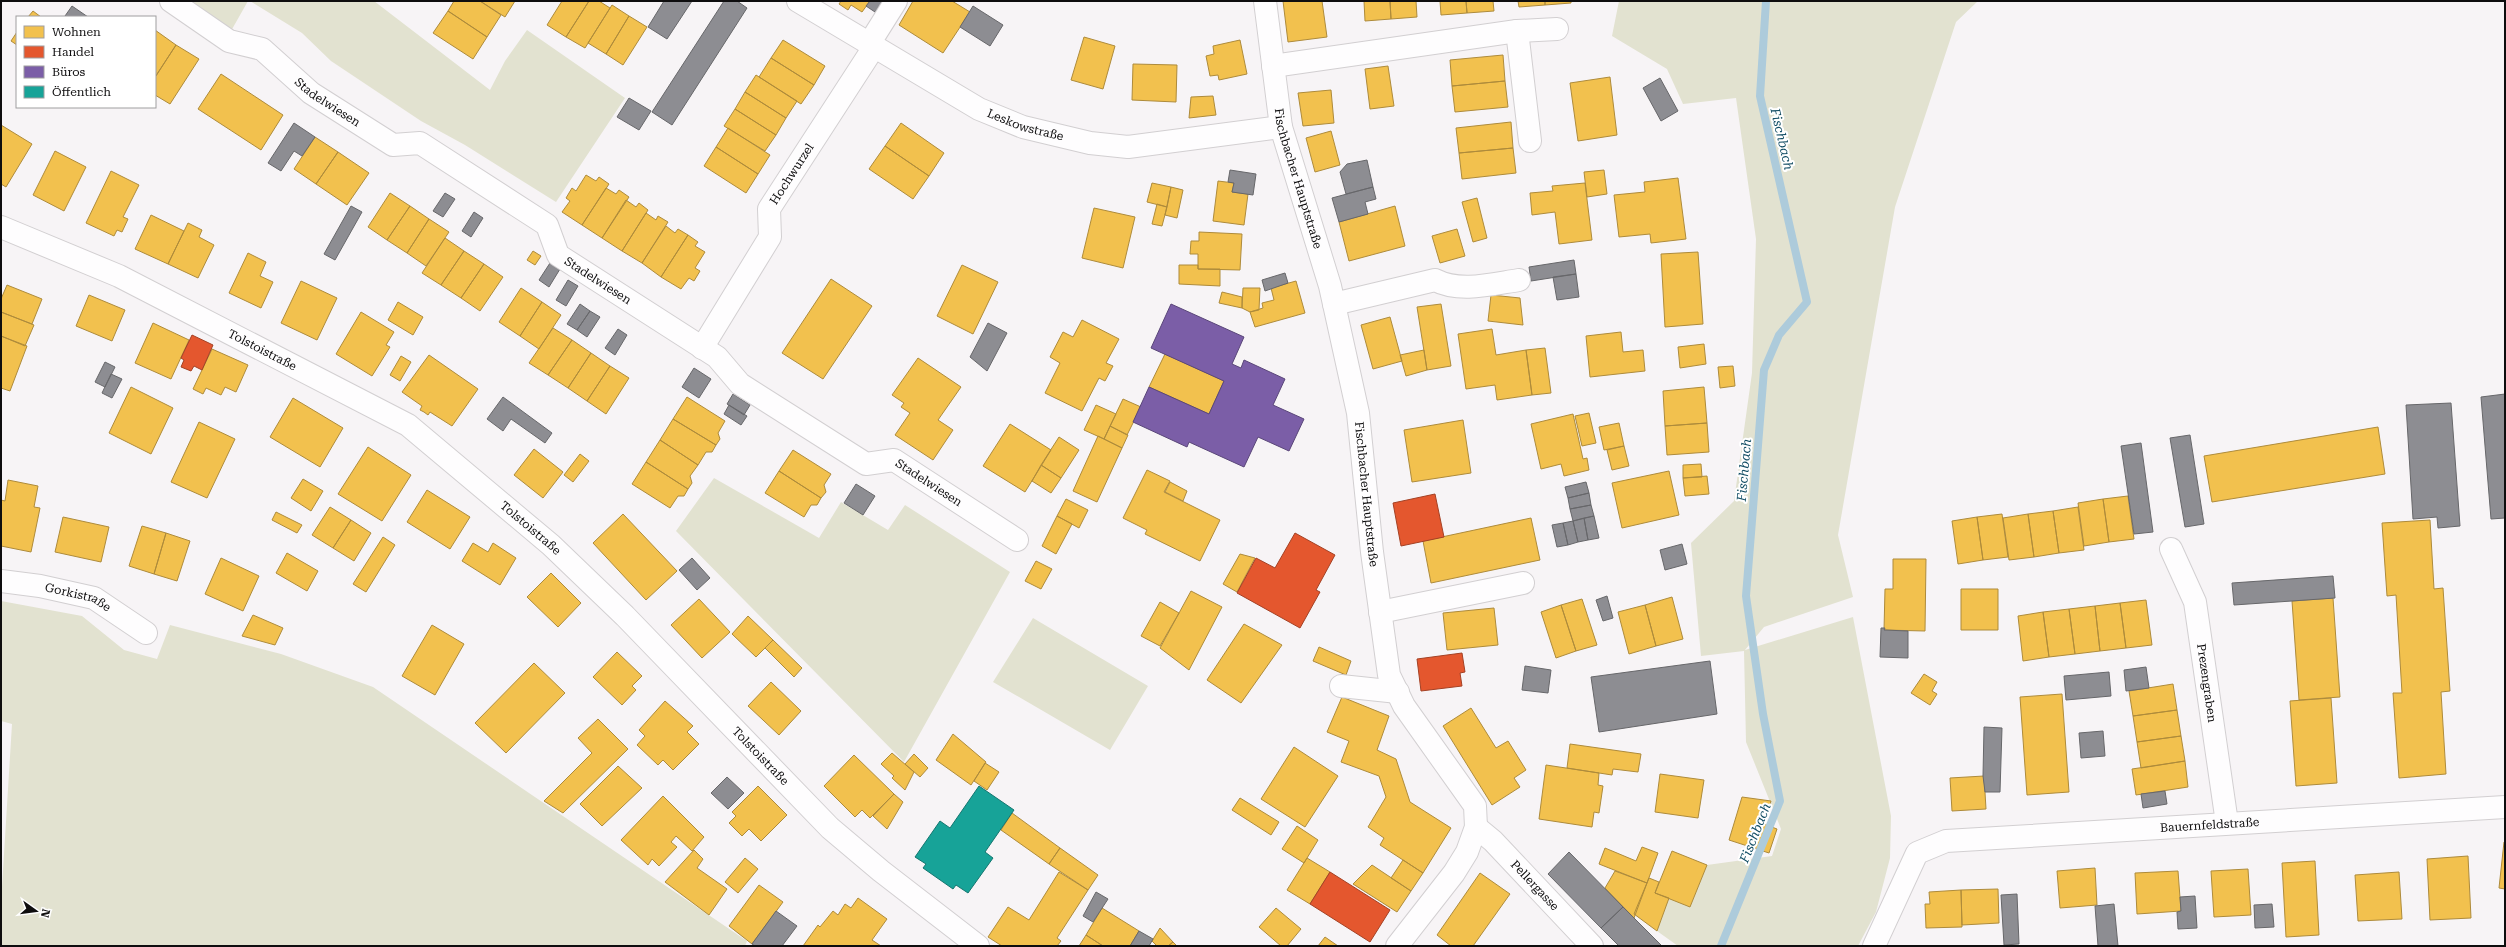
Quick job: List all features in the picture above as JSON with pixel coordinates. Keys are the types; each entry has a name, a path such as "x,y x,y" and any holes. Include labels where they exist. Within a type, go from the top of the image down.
{"street":[{"name":"Stadelwiesen","path":"171,1 228,41 262,49 311,93 393,145 420,143 547,225 558,255 717,357 740,384 866,464 894,460 1017,540"},
{"name":"Leskowstraße","path":"798,1 871,46 979,109 1023,127 1090,143 1128,147 1281,127"},
{"name":"Hochwurzel","path":"702,348 770,237 769,209 871,46 896,1"},
{"name":"Fischbacher Hauptstraße","path":"1265,1 1281,127 1334,304 1358,413 1380,612 1389,675 1404,706 1475,806 1476,827 1467,852 1454,873 1398,946"},
{"path":"1273,66 1517,31 1557,30"},
{"path":"1517,31 1530,141"},
{"name":"Tolstoistraße","path":"1,227 119,276 408,425 551,545 625,616 830,828 880,871 978,946"},
{"path":"1334,304 1435,280 1447,286 1478,286 1519,280"},
{"name":"Prezengraben","path":"2171,549 2195,602 2227,823"},
{"name":"Gorkistraße","path":"1,581 40,586 94,598 146,633"},
{"path":"1380,612 1523,583"},
{"path":"1341,686 1398,692"},
{"name":"Bauernfeldstraße","path":"1874,946 1917,854 1946,841 2505,807"},
{"name":"Pellergasse","path":"1476,827 1493,842 1592,946"}],"green space":[{"path":"187,1 248,1 231,31"},
{"path":"250,1 374,1 490,90 505,61 527,30 625,98 556,202 465,145 421,121 331,61 302,33"},
{"path":"1619,1 1978,1 1956,22 1895,207 1838,535 1853,597 1764,627 1745,650 1853,617 1891,816 1890,858 1876,912 1858,946 1678,946 1657,931 1669,898 1690,907 1707,865 1772,856 1781,829 1746,742 1744,651 1701,656 1691,543 1734,501 1752,373 1756,239 1736,98 1683,104 1667,69 1612,36"},
{"path":"714,478 819,538 841,502 888,530 905,505 1010,572 904,762 676,531"},
{"path":"1,601 82,616 124,650 157,659 170,625 281,654 373,687 747,941 745,946 1,946 1,903 12,724 1,721"},
{"path":"1033,618 1148,686 1110,750 993,682"}],"building: Wohnen":[{"path":"454,1 480,1 501,15 487,37 448,11"},
{"path":"480,1 515,1 505,17"},
{"path":"562,1 589,1 566,37 547,25"},
{"path":"589,1 599,1 610,8 585,48 566,37"},
{"path":"841,1 870,1 862,12 851,5 848,10 839,4"},
{"path":"913,1 952,1 970,12 943,53 899,25"},
{"path":"1283,1 1322,1 1327,37 1288,42"},
{"path":"1364,1 1390,1 1391,19 1365,21"},
{"path":"1390,1 1416,1 1417,17 1391,19"},
{"path":"1440,1 1466,1 1467,13 1441,15"},
{"path":"1466,1 1493,1 1494,11 1467,13"},
{"path":"1518,1 1545,1 1545,5 1519,7"},
{"path":"1545,1 1571,1 1571,3 1545,5"},
{"path":"612,5 629,16 606,54 588,43"},
{"path":"33,11 40,16 29,16"},
{"path":"448,11 487,37 473,59 433,33"},
{"path":"629,16 647,27 623,65 606,54"},
{"path":"156,31 176,45 156,76"},
{"path":"16,34 16,44 11,41"},
{"path":"1084,37 1115,46 1103,89 1071,80"},
{"path":"783,40 825,66 814,85 771,58"},
{"path":"1240,40 1247,74 1219,80 1218,75 1210,76 1206,56 1214,54 1213,46"},
{"path":"176,45 199,59 170,104 156,96 156,75"},
{"path":"1503,55 1505,81 1452,86 1450,60"},
{"path":"771,58 814,85 801,104 759,77"},
{"path":"1133,64 1177,65 1176,102 1132,100"},
{"path":"1388,66 1394,106 1370,109 1365,69"},
{"path":"221,74 283,115 261,150 198,109"},
{"path":"756,75 797,101 786,118 745,92"},
{"path":"1610,77 1617,135 1578,141 1570,83"},
{"path":"1505,81 1508,107 1455,112 1452,86"},
{"path":"1331,90 1334,123 1303,126 1298,93"},
{"path":"745,92 786,118 776,135 735,109"},
{"path":"1213,96 1216,115 1189,118 1191,97"},
{"path":"735,109 776,135 765,151 724,126"},
{"path":"1511,122 1513,148 1459,153 1456,128"},
{"path":"901,123 944,153 929,176 885,146"},
{"path":"1,125 32,144 6,187 1,184"},
{"path":"728,128 770,155 758,174 716,147"},
{"path":"1331,131 1340,165 1315,172 1306,138"},
{"path":"315,137 338,152 316,184 294,169"},
{"path":"885,146 929,176 913,199 869,169"},
{"path":"716,147 758,174 746,193 704,166"},
{"path":"1513,148 1516,173 1462,179 1459,153"},
{"path":"55,151 86,167 64,211 33,195"},
{"path":"338,152 369,173 347,205 316,184"},
{"path":"1604,170 1607,194 1587,197 1584,172"},
{"path":"111,171 139,185 123,217 128,219 122,232 117,230 114,236 86,223"},
{"path":"586,175 596,181 599,177 609,184 582,225 562,212 570,201 566,198 572,188 576,191"},
{"path":"1678,178 1686,239 1651,243 1650,234 1619,237 1614,195 1645,192 1644,182"},
{"path":"1218,181 1234,183 1232,192 1248,194 1244,225 1213,221"},
{"path":"1152,183 1171,187 1167,207 1147,202"},
{"path":"1585,183 1592,240 1559,244 1555,212 1532,215 1530,193 1553,191 1552,186"},
{"path":"1171,187 1183,190 1177,218 1165,215"},
{"path":"606,188 616,194 619,190 629,197 602,238 582,225"},
{"path":"390,193 410,206 387,240 368,227"},
{"path":"1477,198 1487,238 1473,242 1462,202"},
{"path":"626,200 636,207 639,203 648,210 622,251 602,238"},
{"path":"1157,204 1167,207 1162,226 1152,224"},
{"path":"410,206 429,219 407,253 387,240"},
{"path":"1395,206 1405,246 1349,261 1339,222"},
{"path":"1094,208 1135,217 1123,268 1082,258"},
{"path":"646,213 656,220 658,216 668,222 642,263 622,251"},
{"path":"151,215 184,231 168,264 135,249"},
{"path":"429,219 449,232 426,266 407,253"},
{"path":"188,223 202,230 199,237 214,245 198,278 168,264"},
{"path":"666,226 675,233 678,229 688,235 661,277 642,263"},
{"path":"1457,229 1465,256 1440,263 1432,236"},
{"path":"1199,232 1242,234 1240,270 1198,269 1198,254 1190,254 1191,241 1199,241"},
{"path":"688,235 698,242 695,246 705,252 695,268 700,271 694,281 689,278 681,289 661,277"},
{"path":"445,238 464,251 441,285 422,273"},
{"path":"464,251 484,264 461,298 441,285"},
{"path":"533,251 541,256 535,265 527,260"},
{"path":"1698,252 1703,324 1665,327 1661,254"},
{"path":"248,253 266,262 260,276 273,282 261,308 229,293"},
{"path":"484,264 503,277 480,311 461,298"},
{"path":"962,265 998,282 973,334 937,316"},
{"path":"1179,265 1198,265 1198,269 1220,269 1220,286 1179,284"},
{"path":"831,279 872,306 823,379 782,353"},
{"path":"301,281 337,298 317,340 281,323"},
{"path":"1296,281 1305,313 1255,327 1250,312 1263,308 1262,303 1274,300 1271,288"},
{"path":"7,285 42,299 32,324 1,312 1,299"},
{"path":"521,288 542,302 520,336 499,322"},
{"path":"1243,288 1260,288 1259,310 1250,312 1242,308"},
{"path":"1222,292 1242,297 1242,308 1219,303"},
{"path":"89,295 125,310 112,341 76,326"},
{"path":"1491,295 1520,298 1523,325 1488,321"},
{"path":"398,302 423,317 413,335 388,320"},
{"path":"542,302 561,315 539,349 520,336"},
{"path":"1441,304 1451,366 1427,370 1417,307"},
{"path":"1,312 34,325 25,346 1,336"},
{"path":"361,312 394,332 386,345 390,347 372,376 336,354"},
{"path":"1390,317 1402,361 1373,369 1361,325"},
{"path":"1082,320 1119,339 1106,363 1113,366 1105,381 1099,378 1082,411 1045,393 1060,363 1050,357 1063,332 1073,337"},
{"path":"153,323 189,340 171,379 135,363"},
{"path":"553,328 572,340 548,375 529,363"},
{"path":"1492,329 1496,355 1526,350 1532,395 1497,400 1495,385 1466,389 1458,334"},
{"path":"1621,332 1623,352 1643,350 1645,371 1590,377 1586,336"},
{"path":"1,336 27,346 10,391 1,388"},
{"path":"572,340 591,353 568,388 548,375"},
{"path":"1704,344 1706,364 1680,368 1678,347"},
{"path":"1545,348 1551,393 1532,395 1526,350"},
{"path":"212,349 248,365 236,392 225,387 221,395 206,388 203,394 193,389"},
{"path":"1424,350 1427,370 1406,376 1400,355"},
{"path":"591,353 610,366 587,401 568,388"},
{"path":"1165,354 1224,381 1209,414 1149,387"},
{"path":"429,355 478,389 452,426 430,412 428,415 420,410 422,406 402,392"},
{"path":"401,356 411,362 400,381 390,375"},
{"path":"918,358 961,387 938,420 953,430 933,460 895,435 910,413 901,407 904,403 892,395"},
{"path":"610,366 629,378 606,414 587,401"},
{"path":"1733,366 1735,386 1720,388 1718,367"},
{"path":"131,387 173,408 151,454 109,433"},
{"path":"1704,387 1707,423 1665,426 1663,391"},
{"path":"687,397 725,421 718,433 720,439 716,445 673,419"},
{"path":"293,398 343,428 320,467 270,437"},
{"path":"1123,399 1141,407 1127,435 1110,426"},
{"path":"1096,405 1116,414 1104,439 1084,430"},
{"path":"1589,413 1596,443 1582,446 1575,416"},
{"path":"1573,414 1583,459 1587,458 1589,470 1564,476 1561,464 1541,469 1531,424"},
{"path":"673,419 716,445 712,452 706,452 698,465 660,440"},
{"path":"1463,420 1471,473 1412,482 1404,430"},
{"path":"199,422 235,439 207,498 171,482"},
{"path":"1619,423 1624,446 1604,450 1599,427"},
{"path":"1707,423 1709,452 1667,455 1665,426"},
{"path":"1010,424 1051,450 1025,492 983,466"},
{"path":"1110,426 1128,435 1122,448 1104,439"},
{"path":"2378,427 2385,474 2212,502 2204,456"},
{"path":"1098,436 1122,448 1097,502 1073,491"},
{"path":"1059,437 1079,450 1061,478 1041,465"},
{"path":"660,440 698,465 690,476 692,483 688,489 646,462"},
{"path":"1624,446 1629,466 1612,470 1607,450"},
{"path":"368,447 411,475 382,521 338,494"},
{"path":"534,449 563,472 543,498 514,475"},
{"path":"793,450 831,474 824,485 826,492 821,498 779,471"},
{"path":"580,454 589,461 573,482 564,475"},
{"path":"646,462 688,489 684,496 678,496 670,508 632,484"},
{"path":"1701,464 1702,477 1683,478 1683,465"},
{"path":"1041,465 1061,478 1051,493 1032,481"},
{"path":"1147,470 1170,481 1164,492 1220,520 1200,561 1145,534 1147,530 1123,518"},
{"path":"779,471 821,498 817,505 811,505 804,517 765,493"},
{"path":"1669,471 1679,515 1622,528 1612,483"},
{"path":"1707,476 1709,494 1685,496 1683,478"},
{"path":"303,479 323,491 311,511 291,498"},
{"path":"8,480 38,486 34,507 40,508 31,552 1,546 1,500 5,501"},
{"path":"1170,482 1187,491 1183,501 1165,492"},
{"path":"427,490 470,517 450,549 407,522"},
{"path":"2128,496 2134,539 2109,542 2103,499"},
{"path":"1066,499 1088,510 1079,528 1057,516"},
{"path":"2103,499 2109,542 2084,546 2078,503"},
{"path":"330,507 351,520 333,548 312,535"},
{"path":"2078,507 2084,550 2059,553 2053,511"},
{"path":"2053,511 2059,553 2034,557 2028,514"},
{"path":"276,512 302,525 297,533 272,520"},
{"path":"623,514 677,571 646,600 593,543"},
{"path":"2002,514 2008,557 1983,560 1977,517"},
{"path":"2028,514 2034,557 2009,560 2003,518"},
{"path":"1057,516 1072,524 1056,554 1042,546"},
{"path":"63,517 109,527 101,562 55,552"},
{"path":"1977,517 1983,560 1958,564 1952,521"},
{"path":"1531,518 1540,560 1431,583 1423,541"},
{"path":"351,520 371,533 354,561 333,548"},
{"path":"2430,520 2434,589 2443,588 2450,691 2441,692 2446,774 2399,778 2393,693 2402,693 2396,595 2387,596 2382,523"},
{"path":"142,526 166,533 154,574 129,566"},
{"path":"166,533 190,541 177,581 154,574"},
{"path":"383,537 395,545 366,592 353,584"},
{"path":"473,543 488,552 493,543 516,558 500,585 462,561"},
{"path":"287,553 318,571 307,591 276,573"},
{"path":"1240,554 1255,558 1237,592 1223,584"},
{"path":"221,558 259,576 243,611 205,594"},
{"path":"1893,559 1926,559 1925,631 1884,630 1885,589 1893,589"},
{"path":"1036,561 1052,569 1041,589 1025,581"},
{"path":"551,573 581,603 558,627 527,597"},
{"path":"1961,589 1998,589 1998,630 1961,630"},
{"path":"1191,591 1222,607 1189,670 1160,648"},
{"path":"1672,597 1683,639 1656,646 1645,605"},
{"path":"2333,598 2340,697 2299,700 2292,601"},
{"path":"699,599 730,632 702,658 671,625"},
{"path":"1582,599 1597,645 1576,651 1561,605"},
{"path":"2146,600 2152,645 2126,648 2120,603"},
{"path":"1160,602 1179,613 1160,646 1141,636"},
{"path":"2120,603 2126,648 2100,651 2095,606"},
{"path":"1561,605 1576,651 1556,658 1541,612"},
{"path":"1645,605 1656,646 1629,654 1618,612"},
{"path":"2095,606 2100,651 2075,654 2069,609"},
{"path":"1494,608 1498,645 1447,650 1443,613"},
{"path":"2069,609 2075,654 2049,657 2043,612"},
{"path":"2043,612 2049,657 2023,661 2018,616"},
{"path":"253,615 283,628 275,645 242,636"},
{"path":"748,616 773,640 756,657 732,634"},
{"path":"1244,624 1282,645 1241,703 1207,680"},
{"path":"432,625 464,644 435,695 402,676"},
{"path":"773,640 802,668 794,677 765,648"},
{"path":"1319,647 1351,661 1346,675 1313,661"},
{"path":"617,652 642,676 632,686 636,690 622,705 593,677"},
{"path":"534,663 565,693 506,753 475,723"},
{"path":"1924,674 1937,682 1932,691 1937,694 1930,705 1911,693"},
{"path":"771,682 801,711 779,735 748,706"},
{"path":"2173,684 2177,710 2133,716 2129,691"},
{"path":"2062,694 2069,792 2027,795 2020,697"},
{"path":"1342,697 1389,716 1377,750 1396,759 1410,802 1451,828 1423,873 1380,845 1384,838 1368,827 1386,797 1379,776 1341,762 1349,741 1327,732"},
{"path":"2331,698 2337,783 2296,786 2290,701"},
{"path":"665,701 693,726 687,732 699,744 673,770 663,760 658,765 637,745 645,736 639,730"},
{"path":"1471,708 1496,748 1508,741 1526,770 1514,778 1520,787 1492,805 1443,726"},
{"path":"2177,710 2181,736 2137,742 2133,716"},
{"path":"598,719 628,749 563,813 544,801 592,753 578,738"},
{"path":"953,734 986,762 971,785 936,760"},
{"path":"2181,736 2185,761 2141,768 2137,742"},
{"path":"1570,744 1641,754 1638,772 1613,769 1612,775 1567,768"},
{"path":"1294,747 1338,776 1305,827 1261,799"},
{"path":"892,753 914,772 905,790 892,778 894,776 881,764"},
{"path":"914,754 928,768 920,777 905,764"},
{"path":"854,755 894,794 870,818 862,810 855,817 824,786"},
{"path":"2185,761 2188,787 2136,795 2132,769"},
{"path":"985,763 999,772 987,790 974,781"},
{"path":"1546,765 1599,773 1598,785 1603,786 1599,813 1594,812 1592,827 1539,819"},
{"path":"618,766 642,788 602,826 580,804"},
{"path":"1660,774 1704,780 1698,818 1655,812"},
{"path":"1984,776 1986,809 1952,811 1950,778"},
{"path":"758,786 787,815 761,841 749,829 742,836 729,823 736,816 732,812"},
{"path":"894,794 903,802 887,829 873,816"},
{"path":"663,796 704,837 692,851 676,836 671,842 677,847 659,866 652,859 648,865 621,840"},
{"path":"1742,797 1771,801 1764,824 1777,829 1769,853 1729,840"},
{"path":"1240,798 1279,822 1271,835 1232,810"},
{"path":"1012,813 1060,848 1049,864 1001,830"},
{"path":"1297,826 1318,840 1304,863 1282,849"},
{"path":"2505,842 2505,889 2499,888"},
{"path":"1642,847 1658,853 1647,883 1599,864 1605,848 1636,861"},
{"path":"1060,848 1098,875 1088,890 1049,864"},
{"path":"694,850 703,859 697,868 727,889 709,915 665,882"},
{"path":"1672,851 1707,865 1690,907 1655,893"},
{"path":"2468,856 2471,918 2430,920 2427,859"},
{"path":"745,858 758,869 738,893 725,882"},
{"path":"1307,858 1330,872 1310,904 1287,890"},
{"path":"1403,860 1423,873 1411,891 1391,878"},
{"path":"2315,861 2319,935 2286,937 2282,863"},
{"path":"1372,865 1411,891 1397,912 1353,884"},
{"path":"2095,868 2097,905 2060,908 2057,871"},
{"path":"2248,869 2251,915 2214,917 2211,871"},
{"path":"1615,871 1647,883 1634,918 1605,888"},
{"path":"2178,871 2181,911 2137,914 2135,873"},
{"path":"1059,872 1088,890 1057,938 1061,941 1057,946 1002,946 988,937 1008,907 1029,920"},
{"path":"2399,872 2402,919 2358,921 2355,875"},
{"path":"1480,873 1510,894 1473,946 1451,946 1437,935"},
{"path":"1649,878 1659,882 1655,893 1669,898 1657,931 1634,914"},
{"path":"759,885 783,902 752,944 729,926"},
{"path":"1998,889 1999,923 1962,925 1961,890"},
{"path":"1961,890 1962,927 1926,928 1925,904 1930,904 1929,892"},
{"path":"858,898 887,919 872,940 881,946 803,946 818,925 820,927 833,911 838,915 845,904 851,908"},
{"path":"1102,908 1139,931 1130,946 1103,946 1086,935"},
{"path":"1276,908 1301,929 1287,946 1281,946 1259,927"},
{"path":"1160,928 1173,942 1168,946 1157,946 1152,941"},
{"path":"1086,935 1103,946 1079,946"},
{"path":"1325,937 1338,946 1318,946"},
{"path":"1173,942 1177,946 1168,946"}],"building: Handel":[{"path":"192,335 213,345 202,370 194,366 191,371 181,367 184,360 181,358"},
{"path":"1435,494 1444,537 1401,546 1393,503"},
{"path":"1295,533 1335,555 1316,590 1320,592 1300,628 1237,593 1256,558 1275,568"},
{"path":"1462,653 1465,672 1460,673 1462,686 1421,691 1417,659"},
{"path":"1330,872 1390,910 1370,942 1310,904"}],"building: Büros":[{"path":"1171,304 1244,337 1232,364 1241,368 1244,360 1285,379 1273,405 1304,419 1289,451 1258,437 1244,467 1189,442 1187,447 1133,422 1149,387 1209,414 1224,381 1151,348"}],"building: Öffentlich":[{"path":"979,786 1014,810 985,852 993,858 968,893 956,885 953,889 923,868 926,864 915,857 940,821 950,828"}],"building: Industrie":[{"path":"664,1 692,1 667,39 648,27"},
{"path":"724,1 737,1 747,8 672,125 652,112"},
{"path":"870,1 883,1 875,12 866,6"},
{"path":"72,6 87,16 65,16"},
{"path":"973,6 1003,25 990,46 960,27"},
{"path":"1660,78 1678,111 1661,121 1643,88"},
{"path":"629,98 651,111 639,130 617,117"},
{"path":"294,123 315,137 302,156 294,151 281,171 268,163"},
{"path":"1367,160 1373,187 1346,194 1340,172 1347,164"},
{"path":"1230,170 1256,174 1253,195 1232,192 1234,183 1228,182"},
{"path":"1373,187 1376,199 1365,202 1368,214 1339,222 1332,198"},
{"path":"445,193 455,199 443,217 433,211"},
{"path":"351,206 362,212 335,260 324,254"},
{"path":"474,212 483,218 471,237 462,231"},
{"path":"1574,260 1576,274 1531,281 1529,267"},
{"path":"550,263 560,269 549,287 539,280"},
{"path":"1285,273 1288,283 1265,291 1262,280"},
{"path":"1576,274 1579,297 1557,300 1553,277"},
{"path":"568,280 578,286 566,306 556,300"},
{"path":"580,304 590,311 577,330 567,324"},
{"path":"590,311 600,317 587,337 577,330"},
{"path":"988,323 1007,333 987,371 970,357"},
{"path":"618,329 627,335 615,355 605,348"},
{"path":"105,362 115,367 105,387 95,382"},
{"path":"694,368 711,379 699,398 682,387"},
{"path":"111,374 122,379 112,398 102,393"},
{"path":"733,394 750,405 744,415 727,404"},
{"path":"2505,394 2505,518 2491,519 2481,397"},
{"path":"503,397 552,433 545,443 511,419 503,431 487,419"},
{"path":"2451,403 2460,526 2438,528 2437,517 2413,519 2406,405"},
{"path":"729,405 747,416 741,425 724,414"},
{"path":"2190,435 2204,524 2185,527 2170,438"},
{"path":"2141,443 2153,532 2134,534 2121,446"},
{"path":"1586,482 1589,493 1568,498 1565,487"},
{"path":"856,484 875,496 863,515 844,503"},
{"path":"1589,493 1591,505 1570,509 1568,498"},
{"path":"1591,505 1594,516 1573,521 1570,509"},
{"path":"1594,516 1599,538 1588,540 1584,518"},
{"path":"1584,518 1588,540 1578,542 1573,521"},
{"path":"1573,521 1578,542 1568,545 1563,523"},
{"path":"1563,523 1568,545 1557,547 1552,525"},
{"path":"1682,544 1687,564 1665,570 1660,550"},
{"path":"692,558 710,578 697,590 679,570"},
{"path":"2333,576 2335,598 2234,605 2232,583"},
{"path":"1607,596 1613,618 1603,621 1596,600"},
{"path":"1881,628 1885,628 1884,630 1908,631 1908,658 1880,657"},
{"path":"1710,661 1717,714 1599,732 1591,677"},
{"path":"1525,666 1551,670 1548,693 1522,690"},
{"path":"2146,667 2149,688 2126,691 2124,670"},
{"path":"2109,672 2111,696 2066,700 2064,676"},
{"path":"1984,727 2002,728 2000,792 1985,792 1983,776"},
{"path":"2103,731 2105,756 2081,758 2079,733"},
{"path":"727,777 744,793 728,809 711,793"},
{"path":"2165,791 2167,804 2143,808 2141,794"},
{"path":"1569,852 1623,907 1601,928 1548,874"},
{"path":"1096,892 1108,899 1093,922 1083,916"},
{"path":"2017,894 2019,944 2004,945 2001,895"},
{"path":"2195,896 2197,928 2178,929 2177,912 2181,911 2180,897"},
{"path":"2114,904 2118,946 2098,946 2095,906"},
{"path":"2272,904 2274,927 2255,928 2254,905"},
{"path":"1623,907 1662,946 1619,946 1601,928"},
{"path":"776,911 797,926 782,946 755,946 752,944"},
{"path":"1139,931 1153,939 1149,946 1130,946"}],"waterway":[{"name":"Fischbach","path":"1721,946 1780,801 1763,714 1746,596 1764,370 1779,335 1807,302 1760,96 1766,1"}]}
